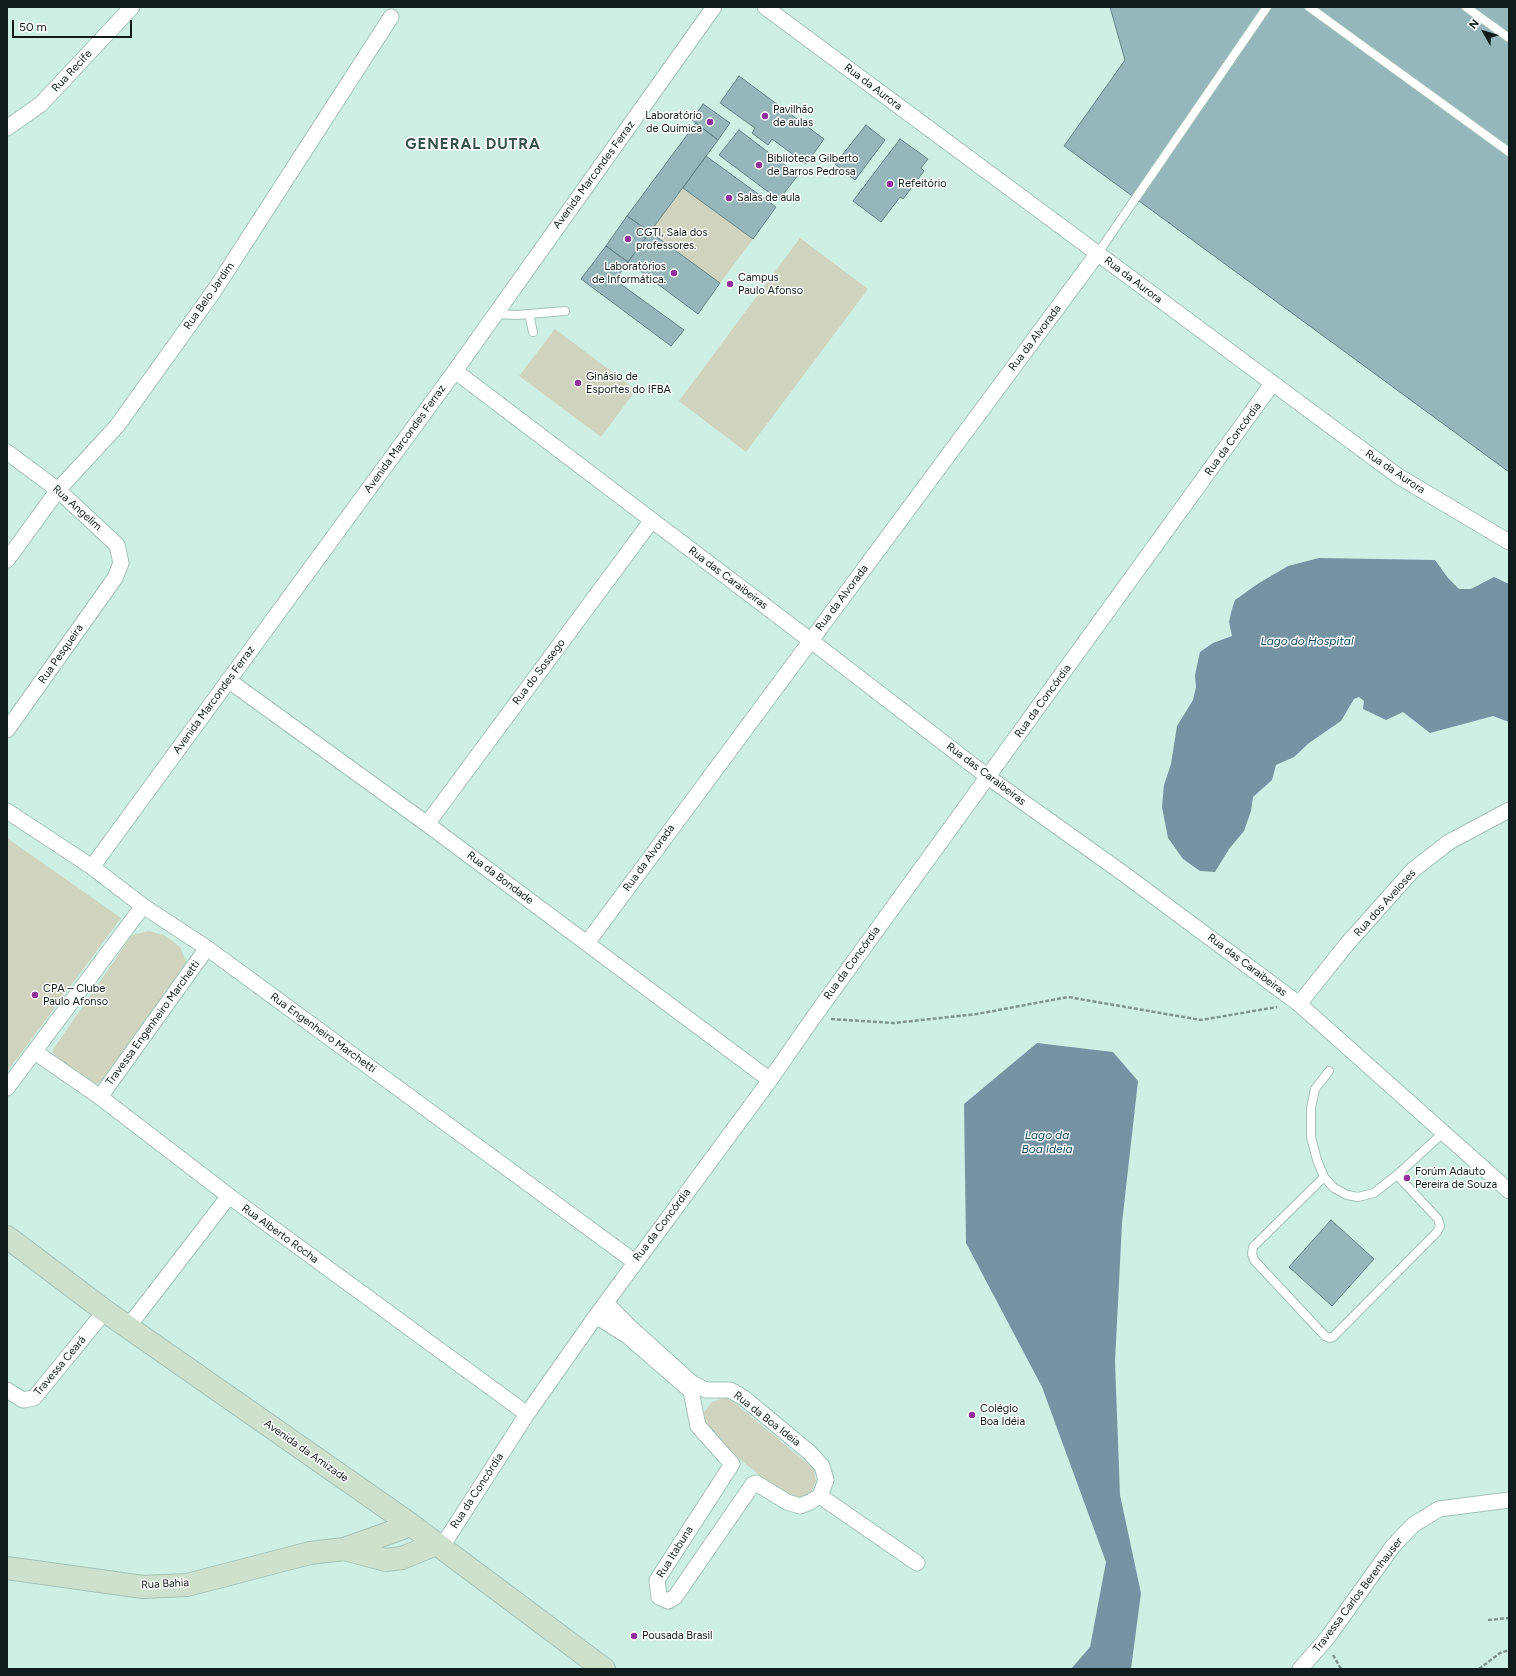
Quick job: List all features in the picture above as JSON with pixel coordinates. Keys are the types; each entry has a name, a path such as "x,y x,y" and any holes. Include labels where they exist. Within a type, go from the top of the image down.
{"street":[{"name":"Rua Recife","path":"7,128 41,104 132,7"},
{"name":"Avenida Marcondes Ferraz","path":"92,867 455,371 714,7"},
{"name":"Rua da Aurora","path":"765,7 1398,476 1509,542"},
{"name":"Rua Belo Jardim","path":"7,560 58,490 117,426 214,291 391,17"},
{"name":"Rua da Alvorada","path":"586,943 1098,253"},
{"name":"Rua das Caraibeiras","path":"455,371 988,777 1124,874 1299,1004 1508,1190"},
{"name":"Rua da Concórdia","path":"438,1546 527,1414 596,1316 770,1080 813,1018 1272,384"},
{"name":"Rua Angelim","path":"7,452 58,490 117,545 122,563 115,578"},
{"name":"Rua do Sossego","path":"427,824 652,520"},
{"path":"1493,532 1509,534"},
{"name":"Rua Pesqueira","path":"7,730 115,578"},
{"name":"Rua da Bondade","path":"228,680 427,824 770,1080"},
{"name":"Rua dos Aveloses","path":"1299,1004 1347,944 1413,870 1449,842 1509,810"},
{"name":"Rua Engenheiro Marchetti","path":"7,811 92,867 143,906 207,948 635,1262"},
{"path":"7,1088 143,906"},
{"name":"Travessa Engenheiro Marchetti","path":"100,1097 207,948"},
{"name":"Rua Alberto Rocha","path":"35,1052 100,1097 229,1196 527,1414"},
{"path":"128,1327 229,1196"},
{"name":"Avenida da Amizade","path":"7,1237 128,1327 410,1524 604,1669"},
{"name":"Rua da Boa Ideia","path":"606,1303 631,1328 692,1383 706,1390 730,1390 744,1398 809,1452 822,1466 826,1480 820,1496"},
{"name":"Travessa Ceará","path":"7,1390 24,1400 34,1398 106,1311"},
{"name":"Rua Itabuna","path":"596,1316 629,1336 691,1391 698,1426 732,1464 657,1580 659,1597 668,1601 675,1597 753,1484 756,1483 787,1502 800,1506 820,1496"},
{"path":"820,1496 917,1563"},
{"name":"Travessa Carlos Berenhauser","path":"1300,1669 1328,1637 1393,1546 1414,1525 1439,1509 1509,1500"},
{"name":"Rua Bahia","path":"7,1568 142,1587 187,1585 310,1553 344,1549 410,1524"},
{"name":"Rua Bahia","path":"344,1549 386,1560 402,1558 438,1546"}],"lane":[{"path":"1098,253 1268,7"},
{"path":"1309,7 1509,152"},
{"path":"1466,7 1509,38"},
{"path":"495,314 529,314 565,311"},
{"path":"529,314 533,332"},
{"path":"1329,1071 1315,1089 1311,1108 1311,1137 1317,1160 1324,1177 1334,1188 1347,1195 1358,1197 1374,1193 1397,1175 1444,1132"},
{"path":"1324,1177 1253,1247 1252,1254 1254,1260 1259,1266 1325,1336 1330,1338 1333,1337 1437,1232 1440,1226 1438,1219 1397,1175"}],"path":[{"path":"813,1018 894,1023 977,1014 1068,997 1201,1020 1299,1004"},
{"path":"1488,1620 1509,1618"},
{"path":"1479,1669 1500,1653 1509,1650"}],"green space":[{"path":"683,188 753,239 720,283 650,232"},
{"path":"800,238 868,289 746,452 679,401"},
{"name":"Ginásio de Esportes do IFBA","path":"555,329 636,390 601,437 519,376"},
{"name":"CPA – Clube Paulo Afonso","path":"7,838 121,918 7,1072"},
{"path":"149,931 166,936 180,947 187,964 104,1082 94,1084 61,1064 52,1051 132,935"},
{"path":"724,1398 730,1399 814,1469 816,1481 811,1493 801,1498 785,1496 704,1430 702,1418 704,1412 712,1402"}],"water":[{"name":"Lago do Hospital","path":"1319,558 1435,560 1448,578 1459,589 1471,589 1494,577 1509,584 1509,722 1493,716 1430,733 1403,712 1386,720 1363,709 1364,701 1359,697 1354,699 1341,721 1309,743 1294,757 1276,765 1272,780 1253,797 1251,811 1244,831 1229,849 1215,872 1200,871 1183,859 1168,838 1162,807 1164,785 1171,764 1177,726 1193,700 1196,687 1195,675 1200,652 1213,643 1232,636 1229,622 1235,600 1259,583 1288,566"},
{"name":"Lago da Boa Ideia","path":"1037,1043 1113,1052 1138,1081 1122,1223 1115,1362 1120,1495 1141,1593 1131,1669 1071,1669 1090,1647 1106,1562 1042,1387 966,1243 964,1104"}],"building":[{"path":"1110,7 1509,7 1509,472 1064,146 1125,60"},
{"name":"Pavilhão de aulas","path":"739,76 824,139 806,164 772,139 768,145 752,133 755,128 720,103"},
{"name":"Laboratório de Química","path":"703,104 730,123 718,140 692,120"},
{"path":"696,123 718,140 650,232 627,216"},
{"path":"866,125 885,140 855,180 835,164"},
{"name":"Biblioteca Gilberto de Barros Pedrosa","path":"739,130 798,175 779,200 719,155"},
{"name":"Refeitório","path":"900,139 928,159 921,168 924,171 903,199 900,197 881,222 853,201"},
{"name":"Salas de aula","path":"706,156 776,207 753,239 683,188"},
{"name":"CGTI, Sala dos professores.","path":"627,216 650,232 628,262 606,246"},
{"name":"Laboratórios de Informática.","path":"650,232 720,283 698,314 628,262"},
{"path":"606,246 628,262 615,280 684,330 671,346 581,279"},
{"path":"1331,1220 1374,1259 1332,1306 1289,1267"}],"place":[{"name":"Pavilhão de aulas","path":"765,116"},
{"name":"Laboratório de Química","path":"710,122"},
{"name":"Biblioteca Gilberto de Barros Pedrosa","path":"759,165"},
{"name":"Refeitório","path":"890,184"},
{"name":"Salas de aula","path":"729,198"},
{"name":"CGTI, Sala dos professores.","path":"628,239"},
{"name":"Laboratórios de Informática.","path":"674,273"},
{"name":"Campus Paulo Afonso","path":"730,284"},
{"name":"Ginásio de Esportes do IFBA","path":"578,383"},
{"name":"CPA – Clube Paulo Afonso","path":"35,995"},
{"name":"Forúm Adauto Pereira de Souza","path":"1407,1178"},
{"name":"Colégio Boa Idéia","path":"972,1415"},
{"name":"Pousada Brasil","path":"634,1636"}],"district":[{"name":"GENERAL DUTRA","path":"473,145"}]}
